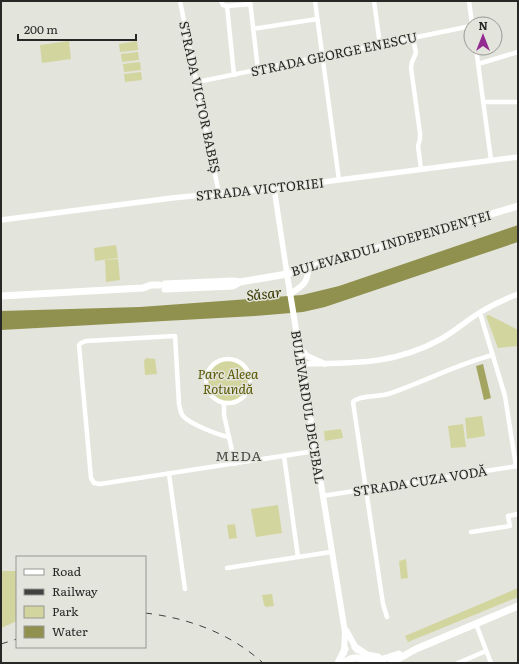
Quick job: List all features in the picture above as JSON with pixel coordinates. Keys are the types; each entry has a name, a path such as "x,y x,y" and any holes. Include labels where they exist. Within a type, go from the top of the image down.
{"main road":[{"name":"BULEVARDUL INDEPENDENȚEI","path":"1,296 143,288 151,285 162,287 233,286 240,282 287,274 414,239 518,206"},
{"path":"290,294 304,284 308,275 308,268"},
{"name":"BULEVARDUL DECEBAL","path":"287,274 345,632 344,663"},
{"path":"298,346 307,356 325,364"},
{"path":"344,663 352,658 358,658 365,661 389,661 518,606"},
{"name":"BULEVARDUL DECEBAL","path":"344,626 355,647 365,661"},
{"path":"355,647 367,655 389,661 398,655 416,649"},
{"path":"338,663 345,649"}],"street":[{"name":"STRADA VICTOR BABEȘ","path":"180,1 219,194"},
{"path":"221,1 223,5 227,6 250,2 258,70"},
{"path":"315,1 339,180"},
{"path":"374,1 380,45"},
{"path":"469,1 471,16"},
{"path":"227,6 234,75"},
{"path":"253,29 318,19"},
{"name":"STRADA GEORGE ENESCU","path":"197,82 463,27"},
{"path":"413,38 416,52 411,68 420,133 418,146 420,170"},
{"path":"478,64 518,52"},
{"path":"477,56 491,160"},
{"path":"483,102 518,102"},
{"name":"STRADA VICTORIEI","path":"1,220 274,188 518,157"},
{"name":"BULEVARDUL DECEBAL","path":"274,188 287,274"},
{"path":"301,364 368,362 409,352 442,338 498,302 518,294"},
{"path":"480,313 507,406 517,466"},
{"path":"229,437 192,422 183,416 179,404 176,336 86,341 81,343 79,347 84,405 91,478 94,483 100,484 315,451"},
{"path":"387,617 383,604 353,405 355,400 358,398 375,397 391,393 474,360 493,355"},
{"path":"231,359 238,362 246,369 249,375 250,386 247,393 239,401 224,404 218,402 209,394 205,384 206,376 208,370 214,363 231,359"},
{"path":"224,404 224,415 235,464"},
{"path":"284,456 298,557"},
{"name":"STRADA CUZA VODĂ","path":"322,496 517,466"},
{"path":"168,474 185,589"},
{"path":"471,532 510,526 508,516 518,514"},
{"path":"227,568 331,552"},
{"path":"476,624 491,663"},
{"path":"458,663 486,651"}],"green space":[{"path":"69,41 71,59 42,63 40,45"},
{"path":"137,41 138,50 120,52 119,44"},
{"path":"138,52 139,60 122,62 121,54"},
{"path":"140,62 141,70 124,72 123,64"},
{"path":"141,72 142,80 125,82 124,74"},
{"path":"116,245 118,258 95,261 94,248"},
{"path":"118,259 120,280 106,282 105,260"},
{"path":"489,315 518,330 518,346 498,348 486,316"},
{"path":"146,358 155,359 157,374 145,375 144,361"},
{"name":"Parc Aleea Rotundă","path":"224,360 232,360 240,363 246,369 249,381 246,393 240,399 232,402 224,402 216,399 210,393 207,385 207,377 210,369 216,363"},
{"path":"482,416 485,436 467,439 465,418"},
{"path":"463,424 466,447 451,448 448,426"},
{"path":"341,429 343,438 325,441 324,431"},
{"path":"278,505 282,533 256,537 251,509"},
{"path":"235,524 237,538 229,539 227,525"},
{"path":"406,559 408,578 401,579 399,561"},
{"path":"1,571 16,571 16,621 1,628"},
{"path":"518,588 518,597 408,642 405,636"},
{"path":"272,594 274,606 266,607 264,605 262,595"}],"shaded area":[{"path":"483,364 491,398 484,400 476,366"}],"water":[{"path":"518,225 518,242 325,307 303,312 1,330 1,311 140,307 302,295 339,286"}],"railway":[{"path":"146,613 161,615 193,623 208,629 237,643 263,663"},
{"path":"1,644 16,639"}],"district":[{"name":"MEDA","path":"239,456"}],"water label":[{"name":"Săsar","path":"264,294"}]}
